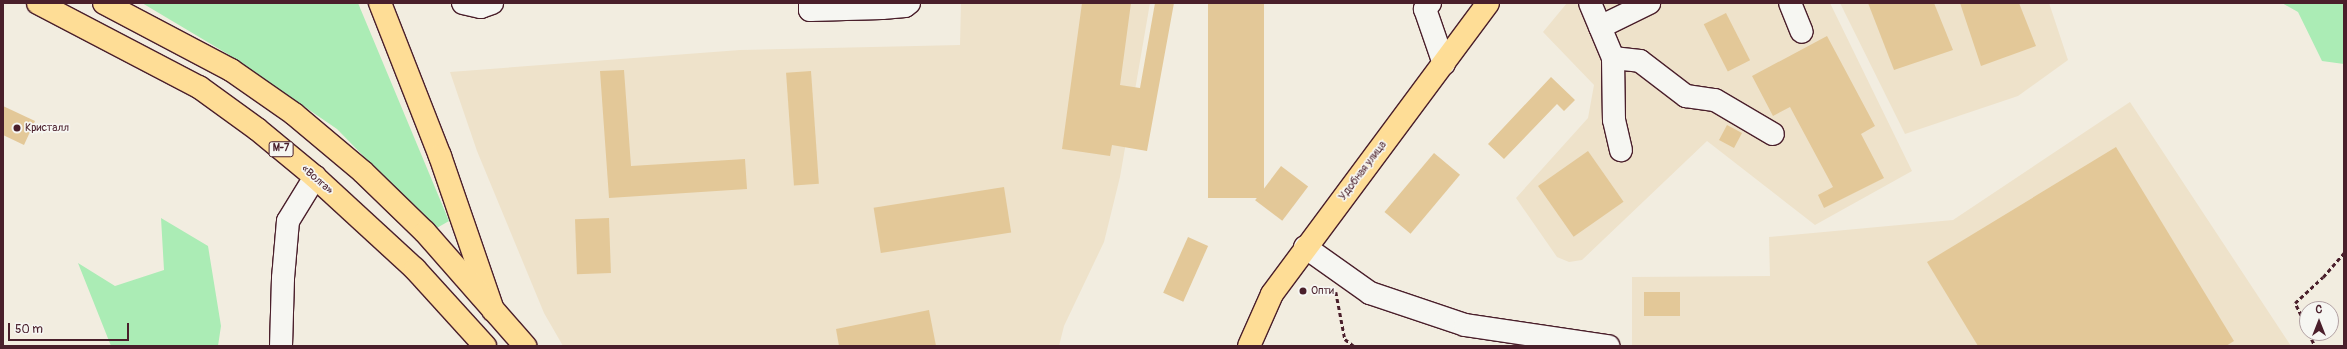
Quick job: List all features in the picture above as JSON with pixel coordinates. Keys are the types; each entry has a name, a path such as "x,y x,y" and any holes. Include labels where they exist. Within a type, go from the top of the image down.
{"main road":[{"name":"«Волга»","path":"38,3 199,87 257,129 315,177 415,269 485,346"},
{"path":"104,3 231,70 294,114 363,172 425,232 525,346"},
{"path":"380,3 440,156 493,311"},
{"name":"Удобная улица","path":"1249,346 1272,294 1305,246 1444,64 1488,3"}],"street":[{"path":"463,3 481,7 492,3"},
{"path":"810,3 810,10 882,8 906,6 909,3"},
{"path":"1430,3 1425,9 1444,64"},
{"path":"1590,3 1613,58 1614,120 1622,150"},
{"path":"1600,27 1649,3"},
{"path":"1790,3 1802,32"},
{"path":"1613,58 1640,61 1686,96 1715,100 1773,134"},
{"path":"281,346 283,278 288,221 315,177"},
{"path":"1305,246 1370,293 1458,323 1608,346"}],"path":[{"path":"2299,311 2295,303 2323,277 2344,253"},
{"path":"1332,286 1338,299 1345,339 1354,346"}],"shaded area":[{"path":"961,3 1150,3 1120,177 1104,242 1064,326 1059,346 563,346 544,313 477,151 450,72 740,50 960,45"},
{"path":"1567,3 1830,3 1912,171 1815,225 1707,141 1582,260 1569,262 1557,257 1516,198 1588,118 1594,85 1543,32"},
{"path":"1840,3 2049,3 2068,60 2018,96 1905,134"},
{"path":"2130,102 2291,346 1632,346 1632,277 1770,276 1769,237 1953,220"}],"green space":[{"path":"142,3 358,3 449,221 435,229 337,129 226,53"},
{"path":"2282,3 2344,3 2344,64 2322,61 2298,12"},
{"path":"161,218 208,246 221,326 218,346 111,346 78,263 115,286 164,270"}],"building":[{"path":"1082,3 1131,3 1120,85 1140,88 1155,3 1174,3 1147,151 1112,145 1110,156 1062,149"},
{"path":"1208,3 1264,3 1264,198 1208,198"},
{"path":"1868,3 1934,3 1953,50 1894,70"},
{"path":"1960,3 2019,3 2036,46 1981,66"},
{"path":"1726,13 1750,60 1728,72 1704,24"},
{"path":"1827,36 1875,126 1861,134 1884,178 1824,208 1818,195 1833,187 1790,107 1773,116 1752,76"},
{"path":"624,70 631,166 745,159 747,189 609,198 600,71"},
{"path":"811,71 819,184 794,185 786,73"},
{"path":"1551,77 1575,100 1564,111 1557,104 1504,159 1488,144"},
{"name":"Кристалл","path":"3,106 35,121 24,145 3,135"},
{"path":"1727,125 1742,133 1734,148 1719,140"},
{"path":"2116,147 2234,341 2226,346 1978,346 1927,262"},
{"path":"1588,151 1624,202 1574,237 1538,186"},
{"path":"1434,153 1460,175 1411,234 1385,212"},
{"path":"1281,166 1308,186 1282,221 1255,200"},
{"path":"1004,187 1011,232 881,253 874,208"},
{"path":"609,218 611,273 577,274 575,219"},
{"path":"1188,237 1208,246 1183,302 1163,293"},
{"path":"1644,292 1680,292 1680,316 1644,316"},
{"path":"929,310 936,346 839,346 836,329"}],"place":[{"name":"Кристалл","path":"17,128"},
{"name":"Опти","path":"1303,291"}]}
